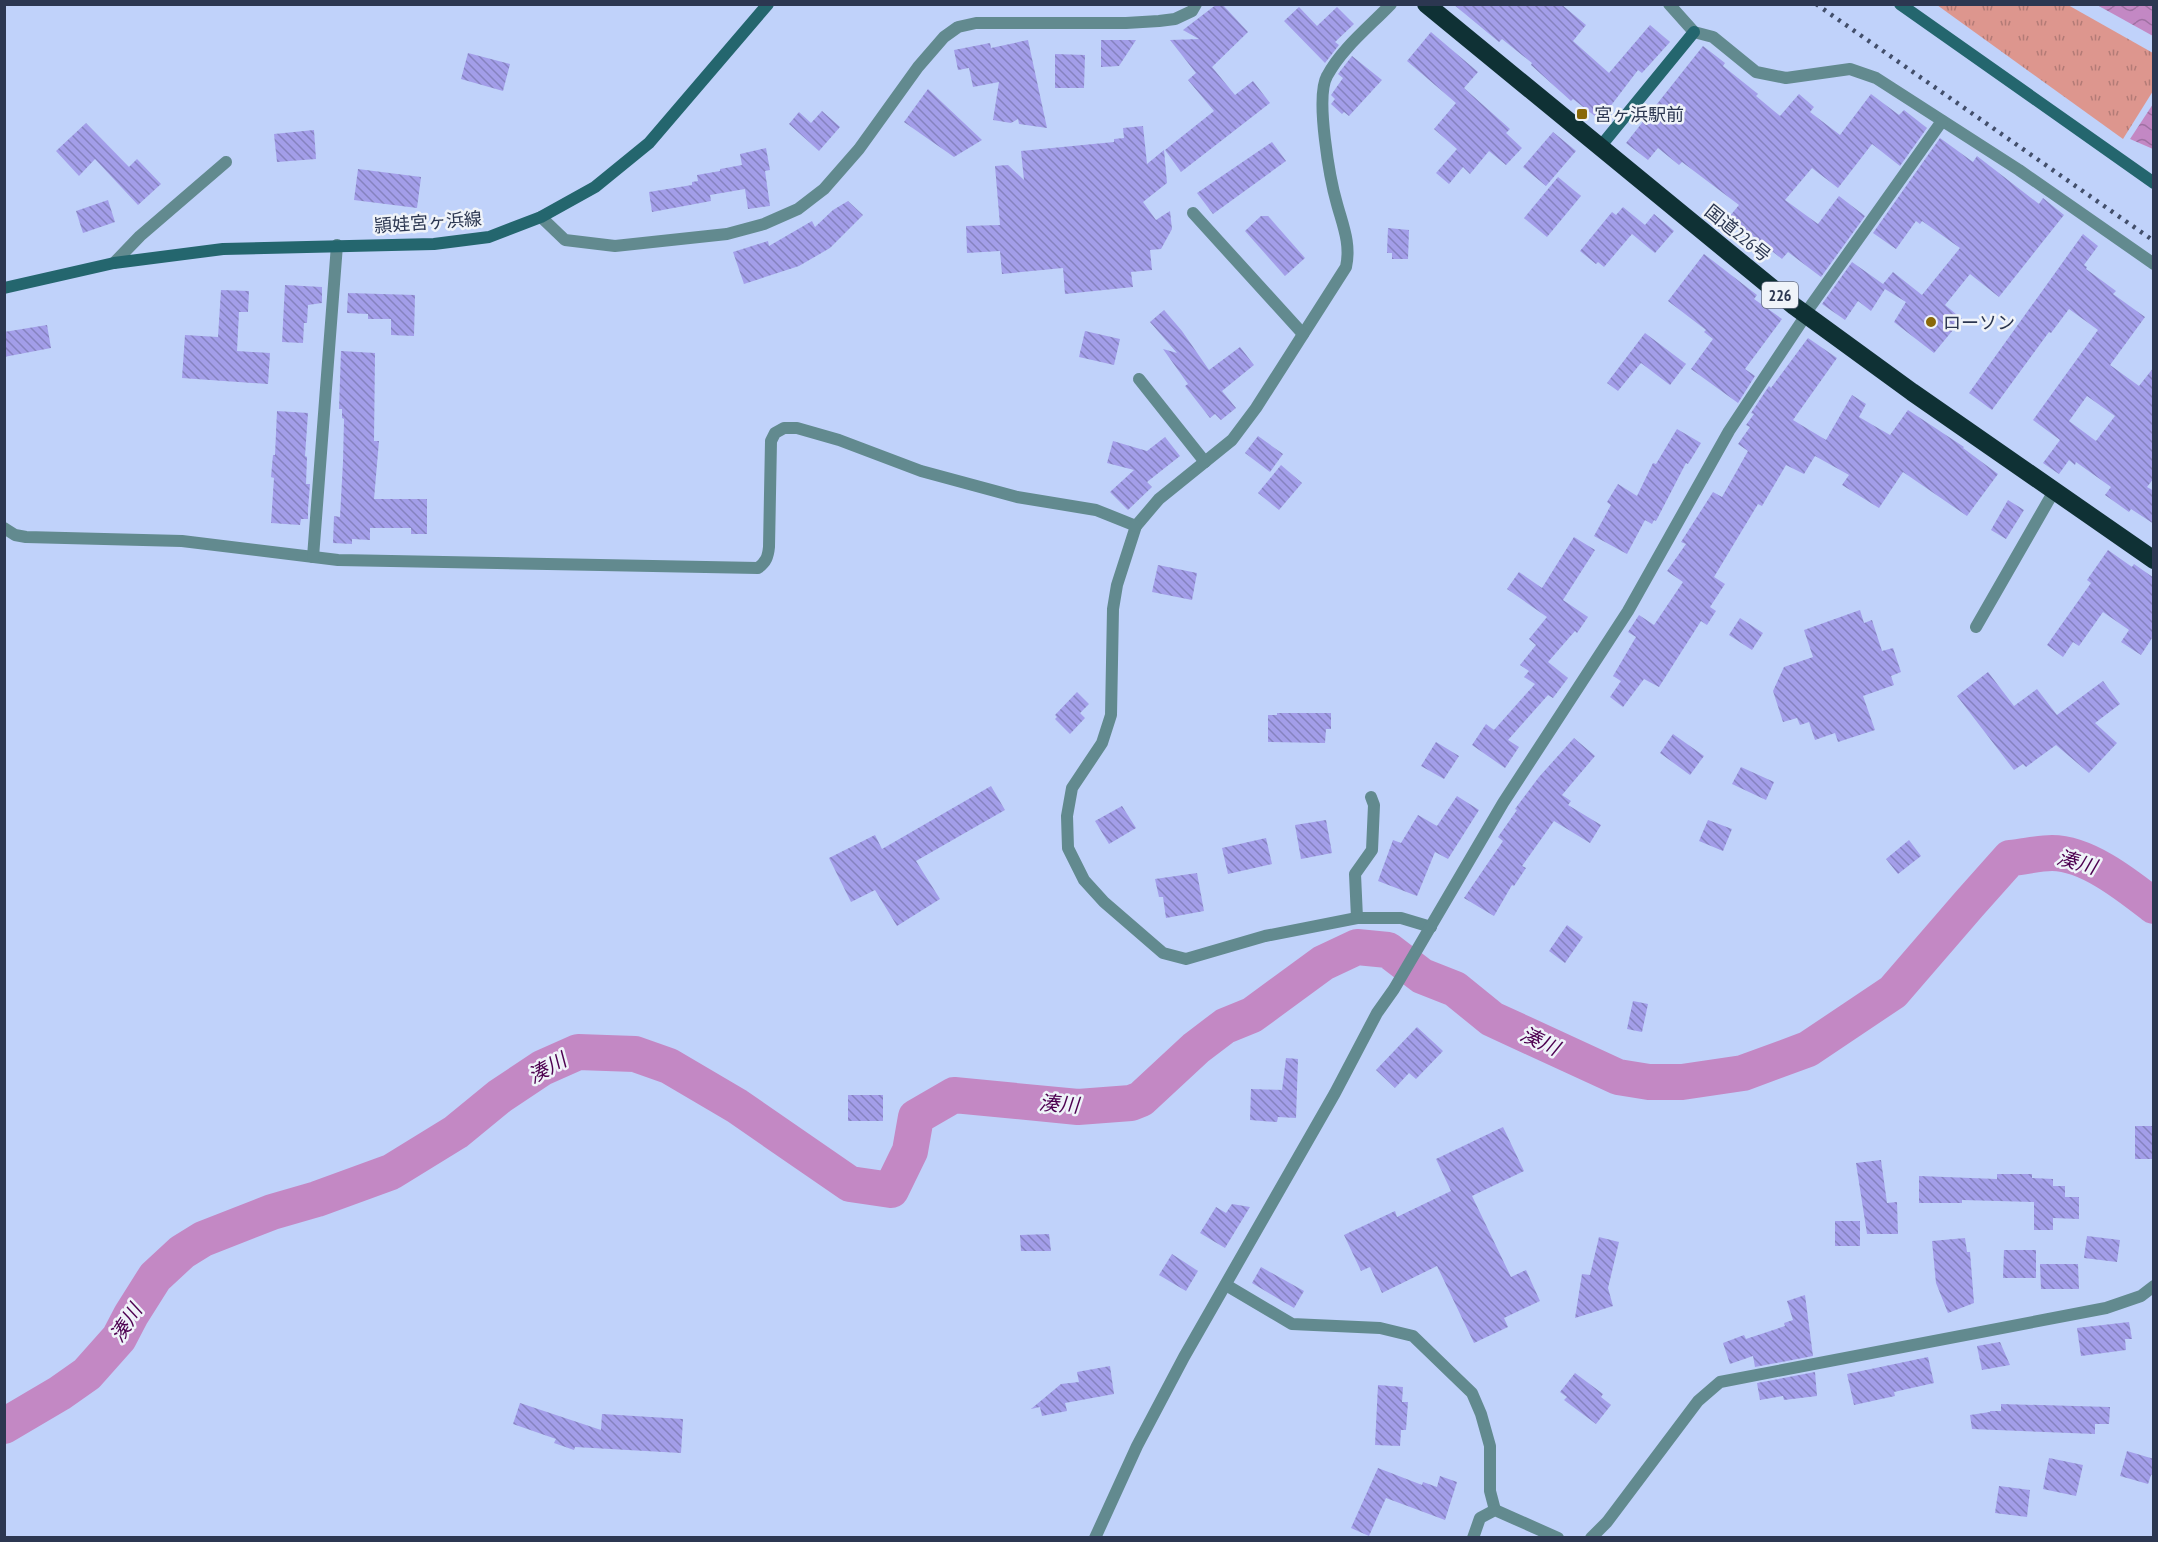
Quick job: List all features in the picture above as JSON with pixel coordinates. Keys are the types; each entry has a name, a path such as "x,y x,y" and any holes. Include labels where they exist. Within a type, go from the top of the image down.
{"highway":[{"name":"国道226号","path":"1426,4 1806,314 1912,392 2154,560"}],"main road":[{"name":"頴娃宮ヶ浜線","path":"4,288 114,263 223,249 434,244 489,237 541,217 595,187 649,143 768,4"},
{"path":"1900,4 2154,183"},
{"path":"1600,147 1694,32"}],"street":[{"path":"541,217 565,240 615,246 727,234 764,224 798,209 824,189 859,149 918,67 944,37 958,27 976,23 1159,21 1175,19 1192,10 1196,4"},
{"path":"1391,4 1345,50 1325,78 1323,108 1327,155 1336,203 1348,240 1346,267 1256,408 1232,440 1159,499 1136,526 1116,585 1113,609 1111,715 1102,743 1072,788 1067,816 1068,848 1084,880 1104,902 1163,953 1186,958 1265,936 1357,918 1401,918 1431,927"},
{"path":"1669,4 1694,32 1713,37 1756,72 1786,78 1850,69 1876,78 2019,170 2154,264"},
{"path":"1095,1538 1143,1436 1184,1357 1335,1093 1377,1013 1394,989 1503,803 1628,611 1729,430 1806,314 1942,121"},
{"path":"114,263 140,236 226,162"},
{"path":"1193,213 1303,334"},
{"path":"313,557 337,245"},
{"path":"1139,379 1205,462"},
{"path":"4,528 15,535 26,537 182,541 350,560 758,568 768,557 771,441 776,433 784,428 798,428 839,440 921,471 1017,497 1096,510 1136,526"},
{"path":"1976,627 2054,491"},
{"path":"1357,918 1355,874 1372,850 1374,805 1371,797"},
{"path":"1226,1286 1292,1324 1380,1328 1413,1336 1472,1393 1490,1446 1490,1491 1495,1510"},
{"path":"1591,1538 1607,1522 1698,1401 1720,1382 2106,1308 2141,1296 2154,1286"},
{"path":"1473,1538 1480,1518 1495,1510"},
{"path":"1495,1510 1558,1538"}],"green space":[{"path":"1937,5 2068,5 2153,53 2153,91 2123,139"}],"water":[{"path":"2097,5 2153,5 2153,36"},
{"path":"2153,104 2153,149 2130,139"}],"building":[{"path":"1217,4 1222,4 1248,32 1212,67 1235,95 1253,81 1270,103 1181,172 1165,150 1214,111 1188,80 1196,73 1170,40 1199,39 1183,30"},
{"path":"1453,4 1561,4 1586,25 1573,41 1609,73 1650,25 1670,42 1642,73 1638,70 1600,120 1573,99 1571,101 1531,65 1532,63 1502,39 1499,42"},
{"path":"1299,7 1317,26 1337,7 1354,24 1335,42 1339,45 1325,63 1284,21"},
{"path":"1431,32 1478,72 1464,88 1510,129 1506,133 1522,148 1506,165 1489,151 1470,174 1463,167 1449,184 1436,173 1457,149 1434,129 1456,103 1407,61"},
{"path":"1028,40 1047,128 1019,124 1018,119 1011,123 993,120 999,82 973,87 969,68 958,70 954,50 990,43 991,48"},
{"path":"1101,40 1136,40 1119,66 1101,67"},
{"path":"1703,46 1725,63 1723,66 1758,94 1756,96 1780,116 1799,94 1814,107 1810,112 1840,135 1871,94 1899,115 1904,110 1927,128 1900,166 1872,144 1838,188 1812,168 1785,200 1818,224 1839,196 1865,216 1821,277 1788,252 1782,259 1729,217 1739,205 1682,162 1679,165 1658,148 1648,160 1626,143"},
{"path":"468,53 510,64 503,91 461,79"},
{"path":"1055,54 1085,55 1084,88 1055,88"},
{"path":"1352,56 1382,80 1349,116 1344,112 1342,114 1331,104 1335,99 1331,95 1343,78 1338,74"},
{"path":"928,89 982,140 954,157 904,122"},
{"path":"822,111 840,127 819,151 789,124 799,112 811,123"},
{"path":"86,123 129,167 137,159 161,184 138,205 95,159 79,176 56,151"},
{"path":"1143,126 1147,164 1164,150 1167,183 1143,202 1156,220 1170,211 1172,229 1161,249 1150,250 1152,270 1131,272 1133,287 1065,294 1063,268 1002,274 1000,251 967,253 966,226 1000,225 995,166 1008,165 1024,180 1021,151 1114,142 1114,139 1124,138 1123,128"},
{"path":"314,130 316,159 277,162 274,134"},
{"path":"1553,132 1576,151 1546,186 1523,167"},
{"path":"1940,138 1973,162 1977,156 2039,204 2043,198 2064,215 1999,297 1970,274 1945,305 1962,319 1934,353 1894,322 1906,302 1885,289 1871,311 1858,301 1845,320 1822,304 1852,262 1883,284 1893,272 1922,295 1960,248 1922,221 1920,224 1916,221 1896,249 1873,233"},
{"path":"1272,142 1286,161 1213,214 1197,193"},
{"path":"766,148 770,170 765,171 770,206 748,209 745,189 710,195 711,201 652,212 649,192 692,185 692,182 698,181 697,175 742,165 740,154"},
{"path":"358,169 421,177 417,208 354,200"},
{"path":"1558,177 1581,196 1547,237 1524,218"},
{"path":"108,200 115,222 83,233 76,211"},
{"path":"848,201 863,215 830,248 799,266 744,284 733,252 768,241 769,246 812,221 815,227 833,210"},
{"path":"1623,207 1645,225 1654,214 1674,231 1655,253 1632,234 1604,267 1598,262 1596,264 1580,251 1612,212 1616,215"},
{"path":"1261,216 1268,216 1305,258 1285,276 1245,231"},
{"path":"1388,228 1409,230 1408,259 1392,259 1392,253 1387,253"},
{"path":"2083,234 2098,246 2084,265 2086,269 2116,291 2113,294 2145,317 2110,365 2139,386 2154,367 2154,478 2147,487 2154,491 2154,524 2131,509 2129,512 2105,495 2111,487 2076,462 2075,465 2069,460 2059,474 2043,463 2060,440 2033,420 2098,330 2069,309 2051,333 2049,332 1992,410 1969,393","holes":["2087,396 2115,416 2096,441 2069,421"]},
{"path":"1704,254 1757,295 1754,299 1782,319 1745,369 1755,376 1738,403 1691,369 1713,339 1704,332 1706,330 1668,301"},
{"path":"285,285 322,287 322,303 308,305 303,343 282,342"},
{"path":"221,290 249,291 248,312 239,312 237,351 270,353 268,384 182,378 185,335 218,337"},
{"path":"348,293 415,295 414,336 391,335 391,319 368,319 368,314 347,313"},
{"path":"1164,310 1182,331 1209,370 1240,347 1254,365 1222,391 1236,408 1221,420 1215,414 1210,418 1185,386 1188,384 1163,349 1177,353 1150,322"},
{"path":"47,325 51,348 4,357 4,332"},
{"path":"1085,331 1120,339 1114,365 1079,357"},
{"path":"1645,333 1686,364 1670,385 1641,363 1618,391 1607,383"},
{"path":"1808,338 1837,358 1793,420 1826,440 1852,395 1866,404 1859,417 1890,435 1908,410 1964,447 1998,474 1967,516 1903,472 1879,508 1842,485 1849,475 1815,456 1804,474 1786,465 1762,506 1758,504 1714,577 1725,584 1710,607 1716,611 1707,625 1701,621 1659,687 1644,679 1623,707 1610,697 1621,681 1613,676 1636,637 1628,632 1639,615 1654,625 1683,582 1667,571 1686,544 1681,542 1713,492 1722,497 1748,451 1738,444 1750,427 1746,425 1754,414 1751,413 1769,386 1771,388"},
{"path":"341,351 375,353 374,441 379,441 374,499 427,499 427,534 411,534 411,528 370,528 370,540 352,539 352,544 333,543 334,516 340,517 343,462 344,419 342,409 339,409"},
{"path":"277,411 308,413 305,456 307,457 306,484 310,484 308,519 301,519 300,525 271,523 274,478 271,477 273,455 275,455"},
{"path":"1677,429 1701,443 1688,464 1686,463 1656,521 1654,520 1652,524 1645,520 1627,554 1594,536 1611,505 1607,502 1618,484 1637,496 1653,463 1656,464"},
{"path":"1258,436 1283,454 1270,472 1245,453"},
{"path":"1165,437 1180,456 1147,482 1152,487 1128,510 1110,492 1134,470 1107,463 1113,441 1147,451"},
{"path":"1281,465 1302,483 1279,510 1258,493"},
{"path":"2008,500 2024,510 2006,539 1991,530"},
{"path":"1574,537 1595,550 1563,600 1588,617 1577,633 1575,631 1548,662 1568,678 1553,698 1548,695 1508,740 1519,747 1505,768 1472,745 1486,724 1494,730 1535,684 1524,677 1529,671 1520,665 1536,645 1529,639 1547,617 1507,589 1519,572 1542,588"},
{"path":"2108,550 2132,567 2134,564 2154,578 2154,635 2141,655 2121,642 2129,630 2103,612 2079,646 2073,642 2063,657 2047,645 2091,583 2087,580"},
{"path":"1158,565 1197,573 1192,600 1152,592"},
{"path":"1860,610 1864,623 1872,620 1882,651 1893,648 1901,672 1891,676 1894,685 1863,696 1875,730 1838,742 1835,733 1815,740 1809,722 1800,725 1797,718 1783,722 1773,691 1784,667 1813,657 1804,630"},
{"path":"1740,618 1763,633 1752,650 1729,635"},
{"path":"1988,672 2014,706 2037,689 2057,715 2103,681 2120,704 2095,723 2117,743 2089,773 2056,745 2026,767 2023,764 2014,770 1957,696"},
{"path":"1077,692 1089,704 1080,713 1085,718 1070,734 1055,719 1057,717 1055,715"},
{"path":"1277,713 1331,713 1331,729 1326,729 1325,743 1268,742 1268,715 1277,715"},
{"path":"1673,734 1704,756 1690,775 1660,753"},
{"path":"1574,738 1595,756 1562,795 1571,801 1568,805 1601,825 1590,843 1554,821 1522,866 1526,868 1514,886 1512,885 1494,916 1464,898 1503,841 1498,837 1517,810 1515,809 1539,777"},
{"path":"1436,742 1459,756 1444,779 1421,766"},
{"path":"1741,767 1774,782 1766,800 1732,784"},
{"path":"991,786 1005,810 916,861 940,899 897,926 875,890 851,902 829,858 875,835 882,849"},
{"path":"1457,796 1479,810 1448,859 1435,852 1417,896 1378,881 1393,840 1401,843 1418,815 1437,826"},
{"path":"1122,806 1136,828 1109,844 1095,821"},
{"path":"1326,820 1332,853 1301,859 1295,825"},
{"path":"1708,820 1732,829 1723,851 1699,841"},
{"path":"1266,838 1272,864 1228,874 1222,848"},
{"path":"1909,840 1921,856 1898,874 1886,859"},
{"path":"1197,873 1204,911 1166,918 1163,897 1159,897 1155,879"},
{"path":"1567,925 1583,937 1565,963 1549,951"},
{"path":"1633,1001 1648,1004 1642,1032 1627,1029"},
{"path":"1417,1027 1443,1051 1416,1079 1409,1073 1395,1088 1376,1070"},
{"path":"1286,1058 1298,1059 1296,1118 1278,1117 1277,1122 1250,1120 1251,1089 1282,1090"},
{"path":"848,1095 883,1095 883,1121 848,1121"},
{"path":"2135,1126 2154,1126 2154,1159 2135,1159"},
{"path":"1503,1127 1524,1171 1472,1196 1511,1277 1526,1270 1540,1301 1504,1318 1508,1327 1474,1343 1437,1266 1382,1293 1370,1267 1361,1271 1344,1235 1395,1211 1397,1217 1451,1191 1436,1159"},
{"path":"1881,1160 1887,1203 1897,1202 1898,1234 1867,1234 1856,1163"},
{"path":"1997,1174 2032,1174 2032,1178 2053,1179 2053,1186 2065,1186 2065,1197 2079,1197 2079,1219 2053,1218 2053,1230 2034,1230 2034,1202 1962,1200 1962,1203 1919,1203 1919,1176 1997,1179"},
{"path":"1232,1204 1250,1207 1225,1248 1200,1233 1216,1207 1226,1213"},
{"path":"1835,1221 1860,1221 1860,1246 1835,1246"},
{"path":"1049,1234 1051,1251 1021,1251 1020,1235"},
{"path":"2087,1236 2120,1240 2117,1262 2084,1258"},
{"path":"1599,1237 1619,1242 1608,1288 1613,1306 1575,1318 1582,1274 1590,1275"},
{"path":"1965,1238 1967,1252 1970,1252 1974,1303 1948,1313 1936,1283 1932,1241"},
{"path":"2004,1250 2036,1250 2036,1278 2003,1278"},
{"path":"1172,1254 1198,1271 1186,1291 1159,1275"},
{"path":"2040,1264 2078,1264 2079,1289 2041,1289"},
{"path":"1261,1267 1304,1291 1294,1308 1252,1283"},
{"path":"1805,1295 1813,1356 1755,1367 1753,1356 1730,1364 1723,1343 1744,1335 1746,1339 1785,1326 1784,1323 1793,1320 1787,1301"},
{"path":"2129,1322 2132,1339 2125,1339 2126,1350 2081,1356 2077,1328"},
{"path":"2000,1342 2010,1365 1982,1370 1977,1346"},
{"path":"1928,1357 1934,1383 1894,1392 1895,1396 1854,1405 1847,1374"},
{"path":"1110,1366 1114,1394 1065,1403 1067,1411 1042,1416 1040,1407 1031,1409 1061,1384 1079,1382 1077,1372"},
{"path":"1815,1372 1817,1396 1784,1400 1783,1396 1760,1400 1757,1383"},
{"path":"1575,1373 1603,1394 1601,1397 1611,1405 1596,1424 1564,1400 1567,1397 1560,1392"},
{"path":"1378,1385 1403,1387 1402,1402 1408,1402 1406,1430 1401,1430 1400,1446 1375,1445"},
{"path":"520,1403 601,1430 602,1414 683,1419 681,1453 575,1447 574,1450 554,1443 556,1439 513,1424"},
{"path":"2001,1404 2110,1407 2109,1424 2095,1424 2095,1434 1972,1429 1970,1415 2001,1411"},
{"path":"2127,1451 2154,1459 2154,1475 2151,1475 2148,1484 2120,1476"},
{"path":"2049,1458 2083,1465 2076,1496 2043,1489"},
{"path":"1378,1468 1422,1485 1423,1482 1437,1487 1440,1476 1457,1482 1445,1520 1386,1498 1369,1536 1351,1528"},
{"path":"1999,1486 2030,1490 2027,1517 1995,1513"}],"waterway":[{"name":"湊川","path":"4,1426 87,1374 119,1338 155,1277 182,1252 203,1239 272,1212 317,1199 391,1172 456,1132 500,1096 542,1068 578,1052 635,1054 669,1066 737,1106 850,1184 891,1190 910,1151 916,1117 954,1095 1078,1107 1131,1103 1141,1099 1196,1048 1225,1026 1252,1015 1323,963 1357,947 1388,950 1422,976 1455,989 1492,1019 1618,1077 1649,1082 1682,1082 1743,1073 1808,1049 1893,992 2010,858 2052,853 2079,858 2106,872 2154,906"}],"railway":[{"path":"1816,4 2154,241"}],"place":[{"name":"宮ヶ浜駅前","path":"1582,114"},
{"name":"ローソン","path":"1931,322"}]}
